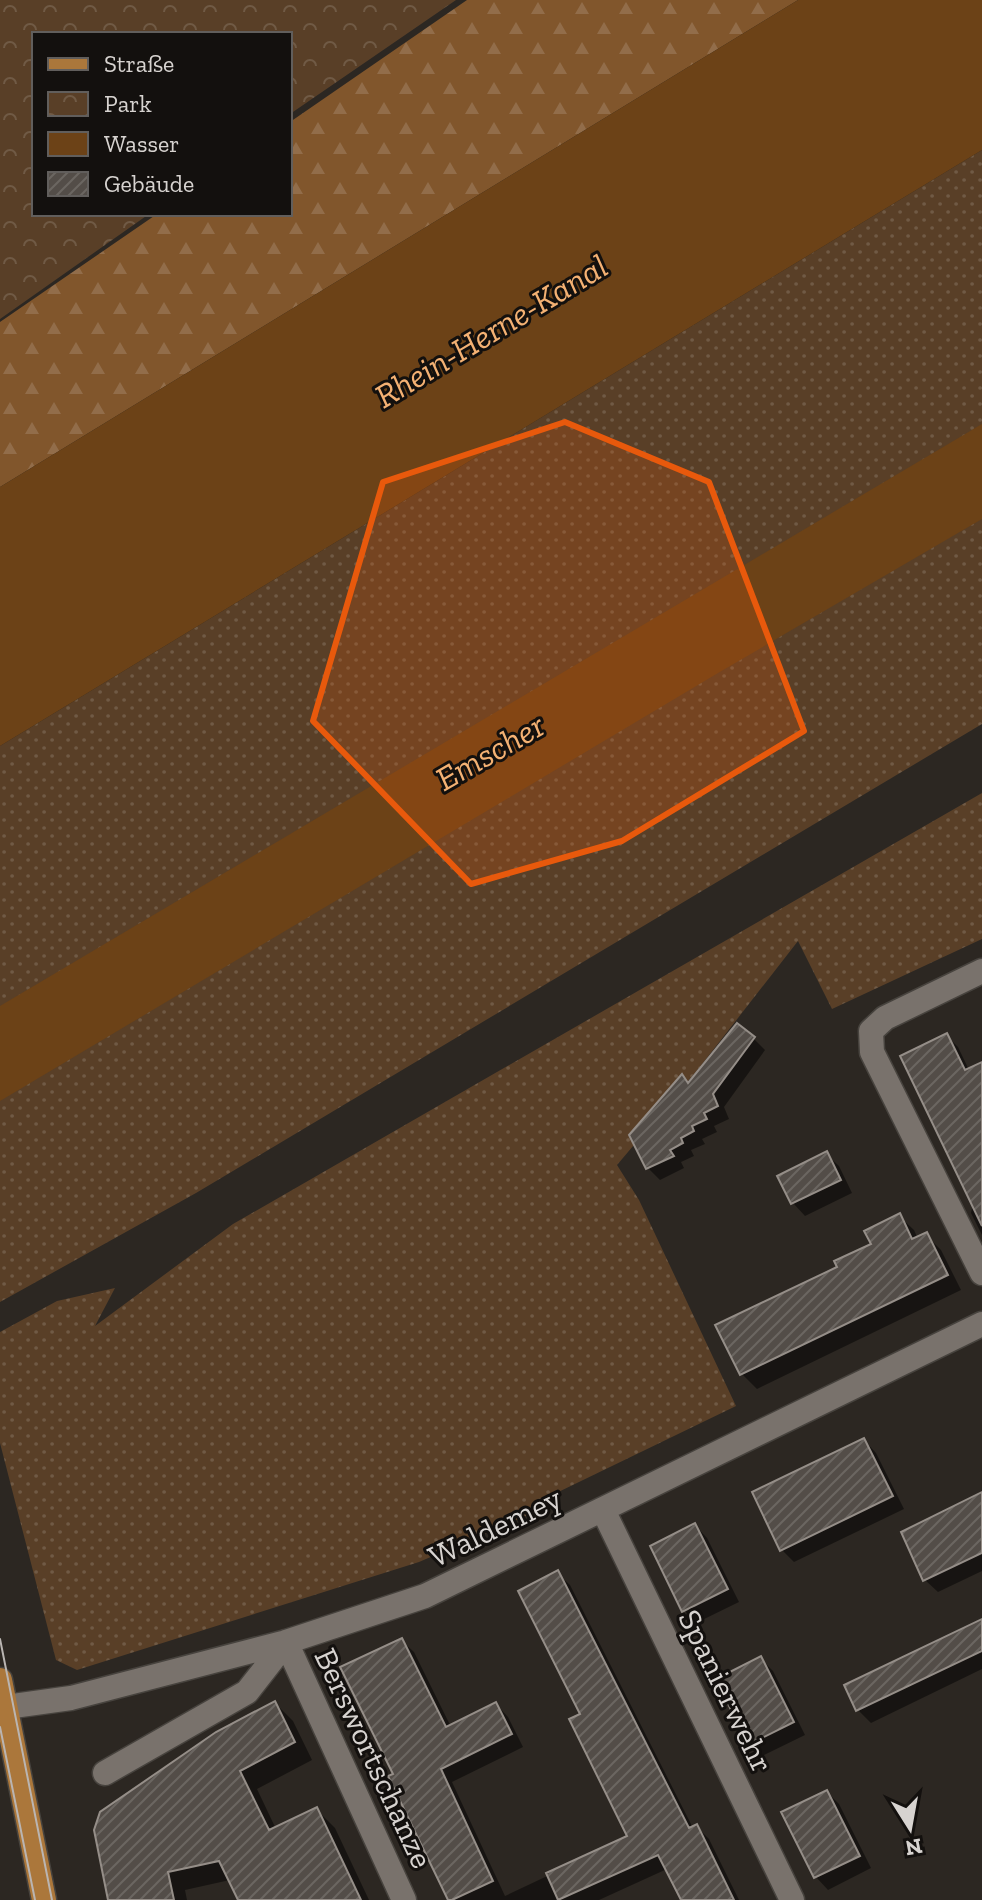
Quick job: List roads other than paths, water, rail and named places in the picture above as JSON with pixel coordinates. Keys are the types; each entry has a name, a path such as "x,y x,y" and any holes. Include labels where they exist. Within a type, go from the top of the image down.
{"main road":[{"path":"0,1680 44,1900"}],"street":[{"path":"982,971 885,1018 871,1031 872,1052 982,1273"},
{"name":"Waldemey","path":"6,1707 71,1698 286,1642 425,1596 982,1324"},
{"name":"Spanierwehr","path":"603,1510 792,1900"},
{"path":"105,1773 247,1692 286,1642"},
{"name":"Berswortschanze","path":"286,1642 404,1900"}],"water":[{"name":"Rhein-Herne-Kanal","path":"798,0 982,0 982,150 0,746 0,487"},
{"name":"Emscher","path":"982,424 982,519 0,1101 0,1006"}],"tram line":[{"path":"0,1639 52,1900"},
{"path":"0,1727 35,1900"}]}
